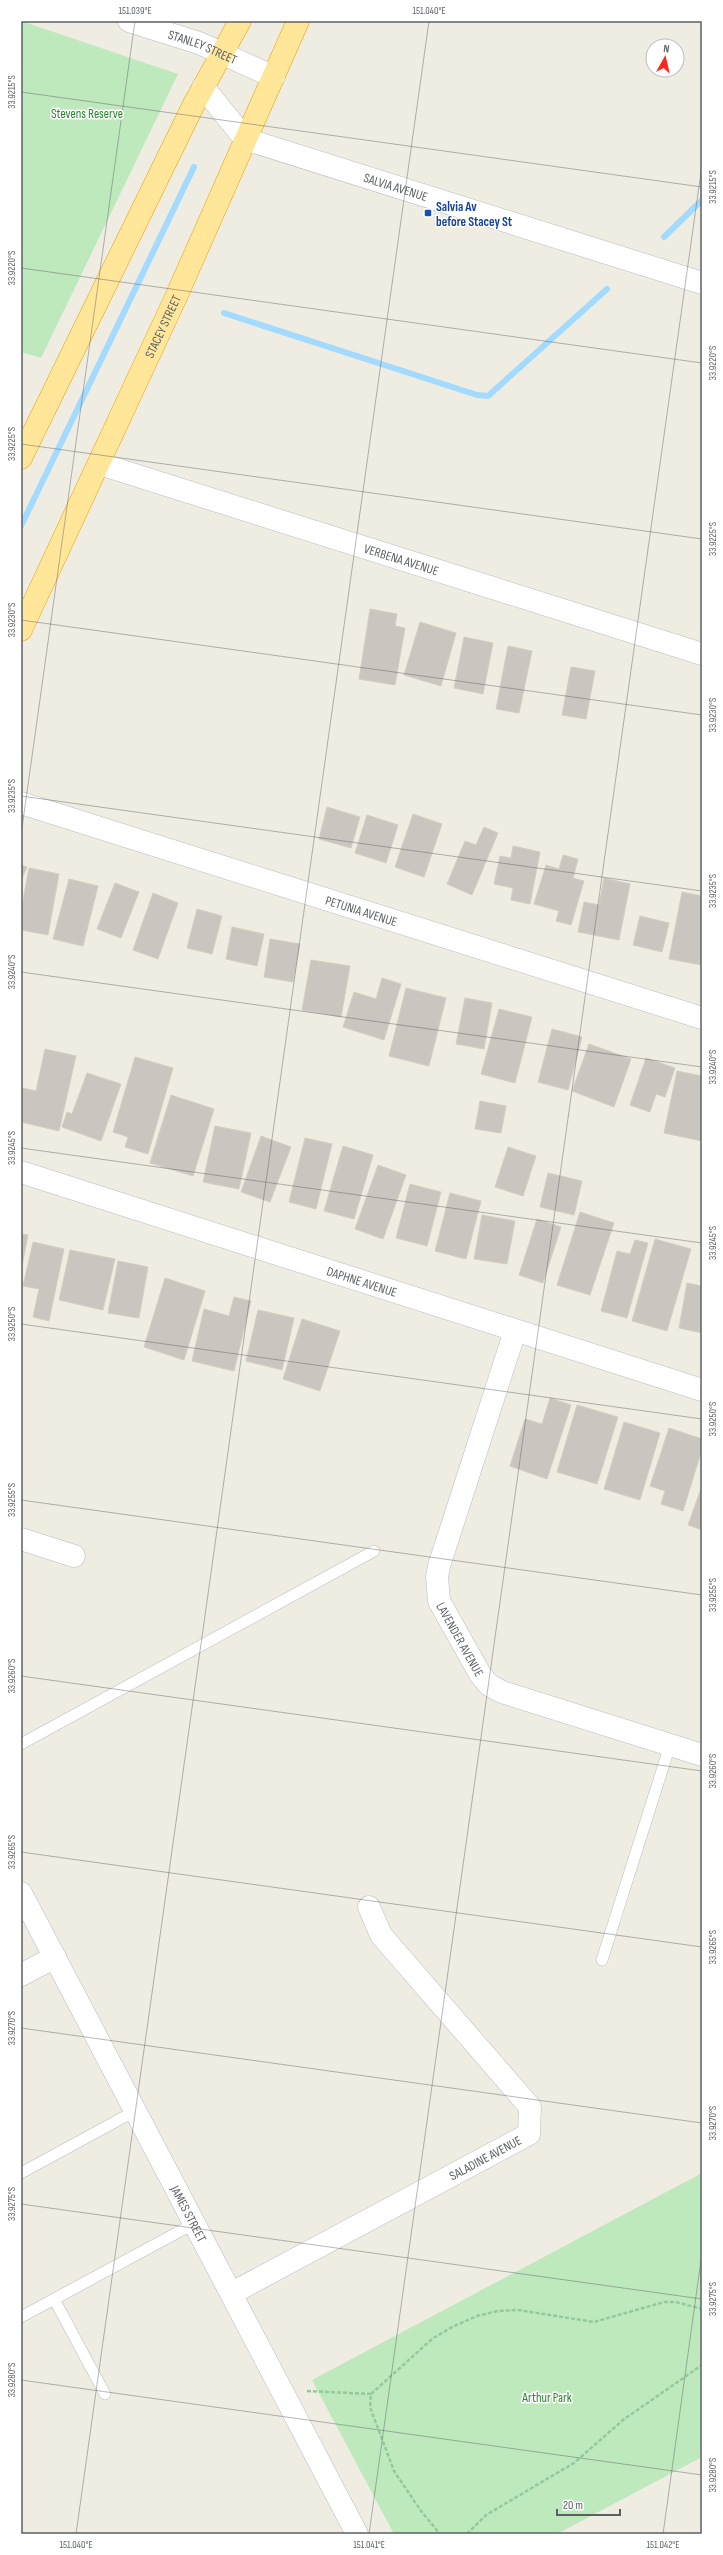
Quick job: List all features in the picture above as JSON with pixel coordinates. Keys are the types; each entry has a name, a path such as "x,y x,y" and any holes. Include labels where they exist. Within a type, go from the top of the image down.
{"highway":[{"path":"21,458 203,87 240,21"},
{"name":"STACEY STREET","path":"21,630 100,464 176,297 298,21"}],"street":[{"name":"STANLEY STREET","path":"129,21 194,42 274,77"},
{"path":"203,87 245,139"},
{"name":"SALVIA AVENUE","path":"245,139 702,283"},
{"name":"VERBENA AVENUE","path":"100,464 702,654"},
{"name":"PETUNIA AVENUE","path":"21,803 702,1018"},
{"name":"DAPHNE AVENUE","path":"21,1172 702,1390"},
{"name":"LAVENDER AVENUE","path":"515,1331 439,1566 437,1583 439,1601 472,1662 489,1685 502,1692 702,1755"},
{"path":"21,1539 74,1556"},
{"name":"JAMES STREET","path":"22,1896 232,2293 280,2390 357,2534"},
{"name":"SALADINE AVENUE","path":"232,2293 529,2134 530,2107 381,1935 369,1907"},
{"path":"21,1975 55,1957"}],"lane":[{"path":"21,1744 374,1551"},
{"path":"602,1960 670,1745"},
{"path":"21,2173 135,2111"},
{"path":"21,2317 195,2223"},
{"path":"54,2299 105,2394"}],"path":[{"path":"440,2534 421,2511 394,2471 370,2407 371,2394 432,2339 452,2326 477,2316 498,2311 518,2310 594,2322 664,2302 676,2302 702,2309"},
{"path":"467,2534 486,2515 574,2463 623,2420 702,2364"},
{"path":"280,2390 371,2394"}],"green space":[{"name":"Stevens Reserve","path":"21,21 178,74 41,358 21,352"},
{"name":"Arthur Park","path":"702,2173 702,2457 557,2534 394,2534 312,2380"}],"building":[{"path":"370,609 397,614 395,626 405,628 395,685 359,679"},
{"path":"420,622 456,633 441,686 404,675"},
{"path":"464,637 493,643 483,694 454,688"},
{"path":"508,646 532,651 519,713 496,709"},
{"path":"571,667 595,671 586,719 562,715"},
{"path":"327,807 360,817 351,848 319,839"},
{"path":"413,814 442,824 424,877 395,867"},
{"path":"367,815 398,825 386,863 355,853"},
{"path":"484,827 498,833 472,895 447,884 465,841 476,845"},
{"path":"513,846 540,852 530,904 511,900 513,888 494,884 500,856 511,858"},
{"path":"563,855 578,859 573,878 584,881 571,925 556,921 559,911 534,904 546,865 559,869"},
{"path":"21,865 27,867 21,881"},
{"path":"29,868 59,874 48,935 21,930 21,911"},
{"path":"604,878 630,884 619,940 578,932 584,902 599,905"},
{"path":"69,879 98,886 83,946 53,939"},
{"path":"115,883 139,892 121,938 97,929"},
{"path":"682,892 702,896 702,965 669,959"},
{"path":"153,893 178,903 158,959 133,950"},
{"path":"197,909 222,916 212,954 187,948"},
{"path":"640,916 669,923 662,952 633,945"},
{"path":"232,927 264,934 257,966 226,959"},
{"path":"270,939 300,944 293,982 264,977"},
{"path":"311,960 350,966 341,1017 302,1010"},
{"path":"382,978 401,984 384,1040 343,1027 354,992 376,999"},
{"path":"406,988 446,998 429,1066 389,1056"},
{"path":"465,998 492,1003 484,1049 456,1044"},
{"path":"499,1009 532,1017 515,1083 481,1074"},
{"path":"552,1029 582,1037 568,1090 538,1082"},
{"path":"589,1044 631,1059 614,1107 572,1091"},
{"path":"45,1049 76,1056 59,1131 21,1122 22,1088 36,1091"},
{"path":"135,1057 173,1068 148,1154 125,1147 128,1137 113,1132"},
{"path":"646,1058 675,1068 665,1097 656,1094 650,1112 630,1105"},
{"path":"677,1071 702,1076 702,1141 664,1133"},
{"path":"87,1073 121,1084 101,1141 62,1127 67,1112 72,1114"},
{"path":"171,1095 214,1109 193,1176 150,1163"},
{"path":"480,1101 506,1106 501,1133 475,1129"},
{"path":"215,1126 251,1133 239,1189 203,1182"},
{"path":"261,1136 291,1147 270,1202 241,1192"},
{"path":"305,1138 332,1144 316,1209 289,1202"},
{"path":"343,1146 373,1155 354,1219 324,1211"},
{"path":"508,1147 536,1156 523,1196 495,1187"},
{"path":"378,1165 406,1175 383,1239 355,1229"},
{"path":"548,1173 582,1181 574,1215 540,1207"},
{"path":"410,1184 441,1192 427,1246 396,1238"},
{"path":"450,1193 481,1201 466,1259 435,1251"},
{"path":"580,1212 614,1223 590,1295 557,1285"},
{"path":"482,1215 515,1221 507,1264 474,1259"},
{"path":"537,1219 561,1227 543,1283 519,1275"},
{"path":"21,1234 28,1235 21,1271"},
{"path":"655,1239 691,1249 667,1331 632,1321"},
{"path":"635,1240 648,1243 627,1318 601,1311 617,1251 630,1254"},
{"path":"33,1242 64,1249 49,1321 33,1317 39,1289 23,1286"},
{"path":"70,1250 115,1259 103,1310 59,1300"},
{"path":"118,1261 148,1267 139,1318 108,1313"},
{"path":"165,1278 205,1291 184,1360 144,1347"},
{"path":"687,1283 702,1286 702,1333 679,1328"},
{"path":"234,1297 251,1301 234,1371 192,1361 204,1309 229,1316"},
{"path":"258,1310 294,1318 282,1370 246,1361"},
{"path":"302,1319 340,1331 320,1391 283,1379"},
{"path":"550,1398 571,1405 547,1479 510,1466 525,1419 542,1424"},
{"path":"577,1405 618,1417 597,1484 557,1472"},
{"path":"624,1422 660,1433 640,1500 604,1489"},
{"path":"669,1428 702,1439 702,1449 683,1511 661,1504 665,1491 650,1486"},
{"path":"702,1486 702,1530 688,1525"}],"waterway":[{"path":"21,526 194,167"},
{"path":"664,237 702,200"},
{"path":"224,313 477,395 488,396 607,289"}],"place":[{"name":"Salvia Av before Stacey St","path":"428,213"}]}
